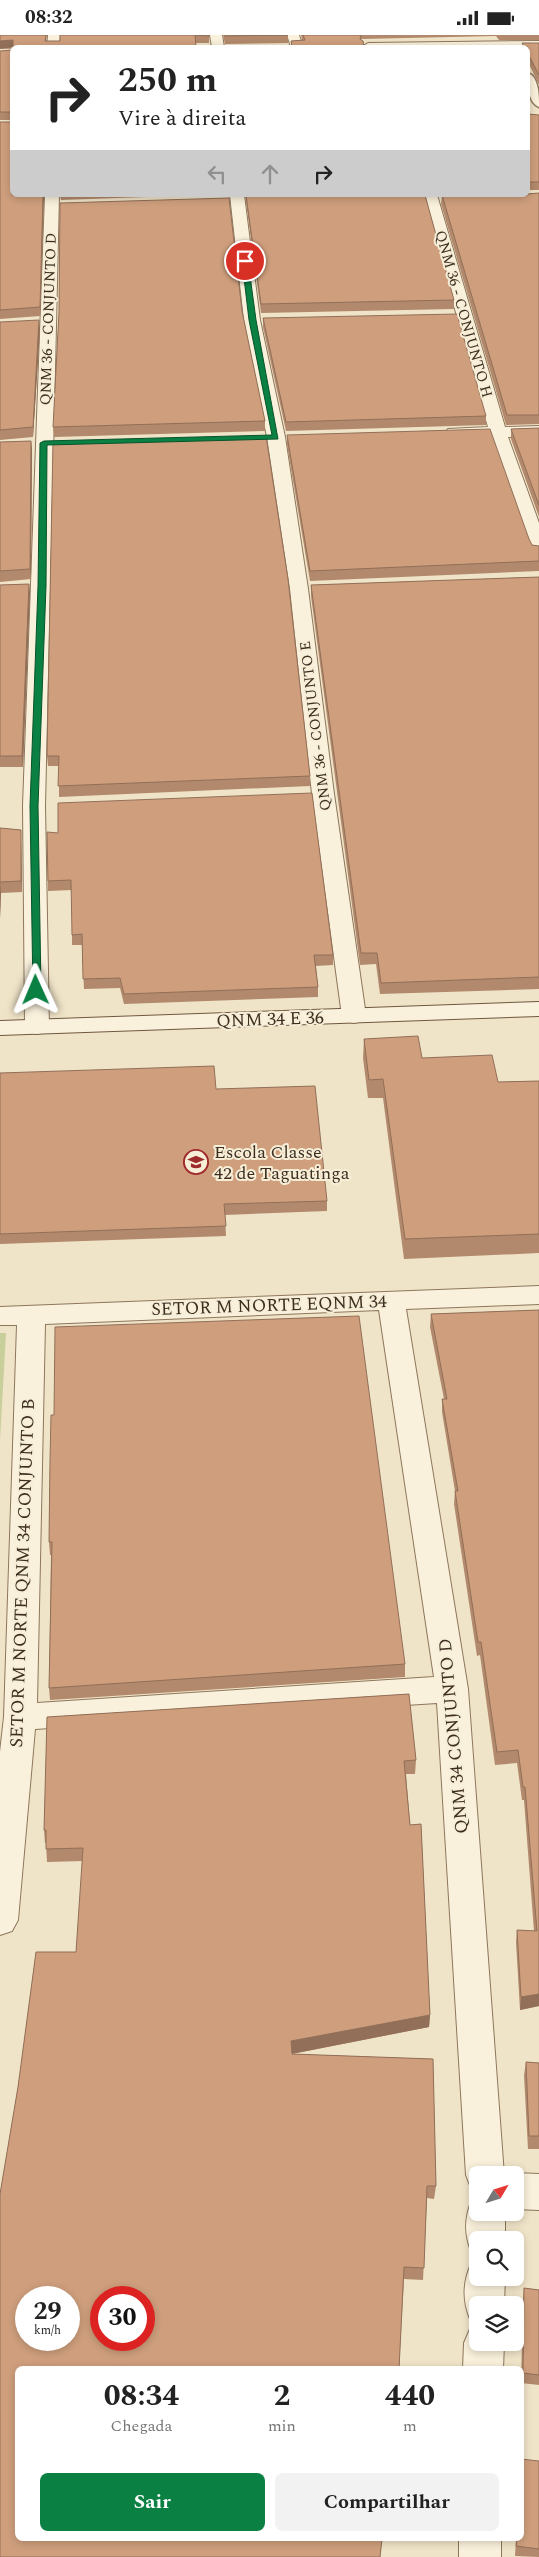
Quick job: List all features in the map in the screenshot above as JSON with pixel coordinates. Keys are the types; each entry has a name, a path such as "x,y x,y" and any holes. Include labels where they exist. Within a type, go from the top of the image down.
{"street":[{"name":"QNM 36 - CONJUNTO H","path":"430,197 498,432 539,549"},
{"path":"219,202 238,198"},
{"name":"QNM 36 - CONJUNTO E","path":"238,198 252,320 308,588 313,794 354,1016"},
{"path":"52,200 71,205"},
{"name":"QNM 36 - CONJUNTO D","path":"36,1027 44,806 34,586 50,322 52,200"},
{"path":"446,317 465,317"},
{"path":"252,320 272,319"},
{"path":"30,323 50,322"},
{"path":"440,433 539,431"},
{"name":"QNM 34 E 36","path":"0,1028 539,1009"},
{"name":"SETOR M NORTE EQNM 34","path":"0,1316 391,1299 539,1295"},
{"name":"QNM 34 CONJUNTO D","path":"391,1299 452,1689 485,2166"},
{"name":"SETOR M NORTE QNM 34 CONJUNTO B","path":"0,1920 20,1717 31,1315"},
{"path":"20,1717 452,1689"},
{"path":"524,2192 539,2193"},
{"path":"483,2366 484,2351"},
{"path":"480,2541 480,2557"}],"lane":[{"path":"530,84 537,111"}],"green space":[{"path":"0,1333 6,1333 0,1441"}],"building":[{"path":"0,35 46,35 45,41 60,41 60,35 195,35 196,45 13,45 13,40 0,41"},
{"path":"225,35 288,35 225,36"},
{"path":"303,35 361,35 360,39 363,41 364,45 292,45 291,41 305,40"},
{"path":"522,43 539,43 539,75 530,58 530,45 523,45"},
{"path":"10,50 10,112 0,112 0,51"},
{"path":"530,114 539,115 539,182 530,182"},
{"path":"0,122 10,122 10,197 43,197 40,307 0,310"},
{"path":"539,193 539,415 507,415 443,197 530,197 530,194"},
{"path":"246,197 426,197 454,300 261,304"},
{"path":"229,198 242,311 265,421 53,427 59,312 60,203"},
{"path":"457,314 486,416 286,422 263,318"},
{"path":"39,320 33,427 0,430 0,322"},
{"path":"539,428 539,505 511,429"},
{"path":"490,429 529,539 532,545 539,546 539,561 310,571 287,435"},
{"path":"266,436 288,579 310,776 58,786 59,756 47,756 53,442"},
{"path":"31,441 30,569 0,571 0,442"},
{"path":"539,577 539,977 381,983 377,953 361,953 311,585"},
{"path":"29,584 22,756 0,756 0,585"},
{"path":"312,793 333,955 314,955 318,987 124,994 120,978 83,979 82,934 72,935 71,880 48,881 47,832 58,833 58,803"},
{"path":"0,828 21,830 21,881 0,882"},
{"path":"418,1036 422,1058 492,1055 498,1082 539,1081 539,1234 405,1239 383,1079 369,1080 364,1039"},
{"name":"Escola Classe 42 de Taguatinga","path":"214,1066 216,1089 315,1086 327,1201 224,1204 226,1226 0,1234 0,1073"},
{"path":"539,1310 539,1994 521,1997 517,1930 537,1931 525,1787 523,1787 518,1750 497,1752 481,1642 478,1642 455,1491 458,1491 442,1399 447,1399 431,1314"},
{"path":"359,1316 405,1664 49,1688 52,1542 49,1542 50,1461 51,1415 54,1415 55,1327"},
{"path":"409,1694 416,1760 404,1761 410,1825 421,1824 430,2015 291,2041 292,2054 433,2059 436,2186 427,2186 424,2268 404,2267 399,2366 15,2366 15,2541 382,2541 380,2557 0,2557 0,2194 18,2087 36,1952 76,1952 83,1848 46,1849 46,1830 44,1830 47,1717"},
{"path":"526,2062 539,2063 539,2136 529,2136"},
{"path":"524,2288 539,2290 539,2375 524,2373"},
{"path":"524,2459 539,2461 539,2549 516,2546 517,2541 524,2541"}],"place":[{"name":"Escola Classe 42 de Taguatinga","path":"196,1162"}],"route":[{"path":"36,990 34,806 42,586 44,443 276,437 252,320 245,261"}]}
